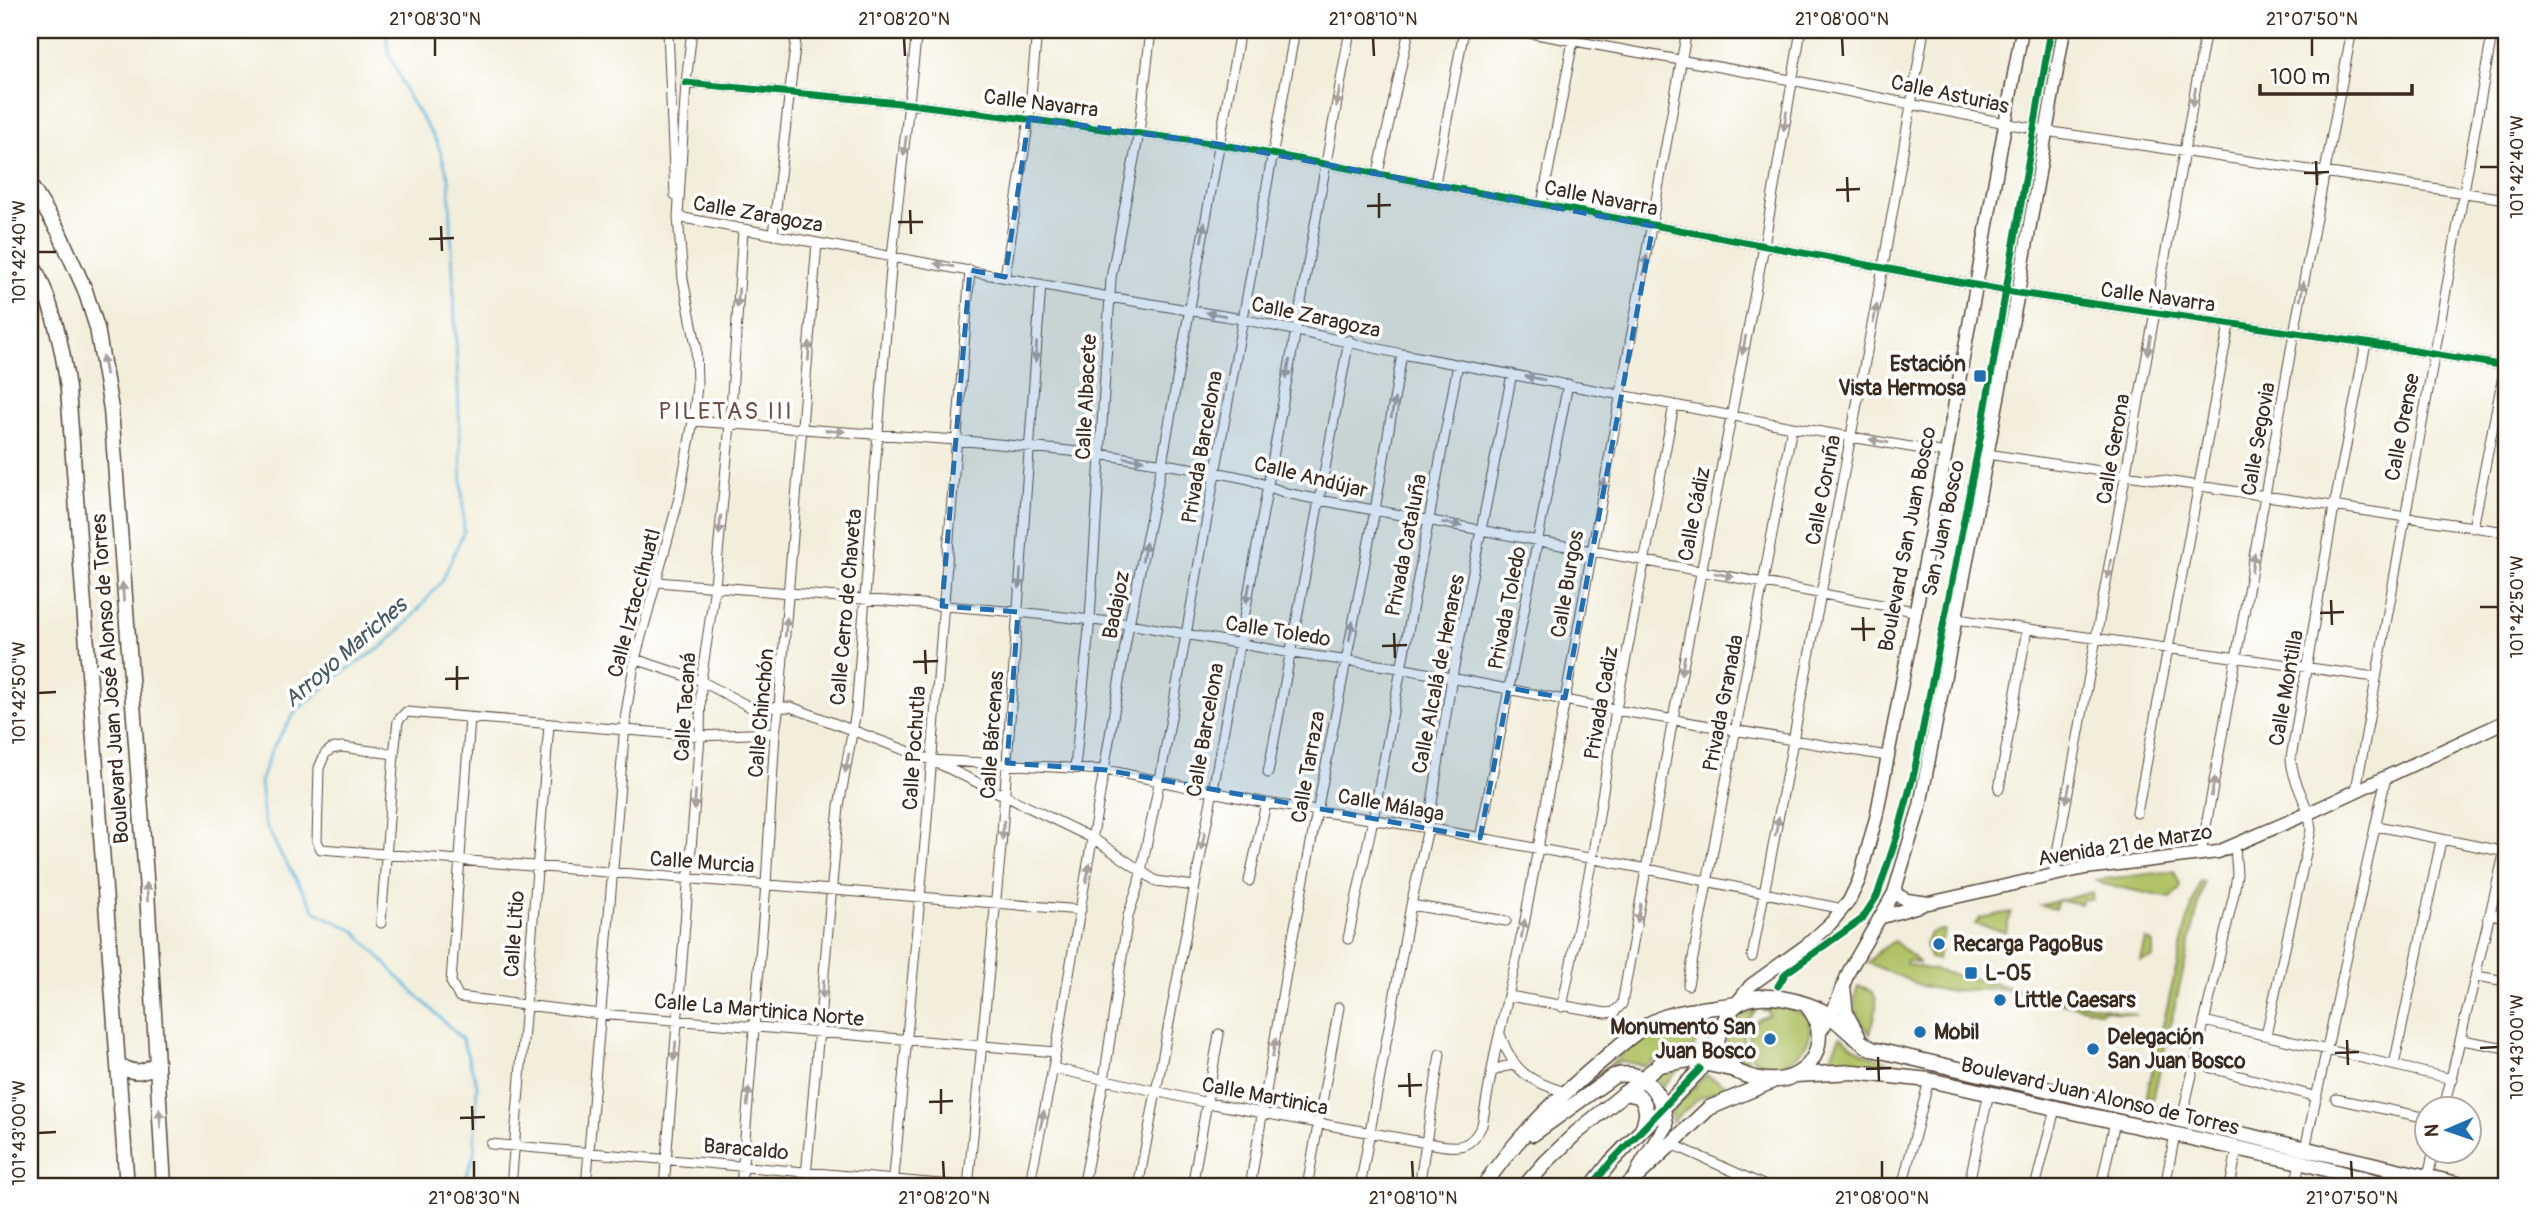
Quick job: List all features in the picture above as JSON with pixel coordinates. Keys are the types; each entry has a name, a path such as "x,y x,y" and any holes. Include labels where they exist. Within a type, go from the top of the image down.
{"main road":[{"name":"Boulevard Juan José Alonso de Torres","path":"30,185 58,230 80,279 97,328 111,409 147,891 164,1187"},
{"name":"Boulevard Juan José Alonso de Torres","path":"30,259 54,316 68,389 127,1187"},
{"path":"1843,987 1846,1014 1862,1044"},
{"path":"1483,1187 1498,1164 1565,1092 1648,1025 1668,1016 1771,997 1785,998 1807,1006 1816,1017 1820,1032 1812,1057 1795,1075 1773,1081 1709,1108 1631,1182"},
{"path":"1591,1187 1706,1062 1736,1004"},
{"name":"Boulevard Juan Alonso de Torres","path":"1807,1006 1830,1016 1862,1044 1872,1049 2178,1128 2302,1156 2365,1184 2392,1187"},
{"path":"1717,1040 1720,1053 1733,1069"},
{"path":"1524,1187 1556,1152 1642,1078 1665,1063 1681,1060 1706,1062 1773,1081"},
{"path":"118,1065 137,1072 156,1063"},
{"name":"Boulevard Juan Alonso de Torres","path":"1795,1075 1854,1072 1929,1080 2115,1121 2178,1128 2237,1149 2396,1170 2471,1187"},
{"path":"1518,1143 1541,1130 1614,1076 1626,1074 1642,1078 1654,1089 1664,1109 1667,1126 1631,1182"},
{"path":"1624,1093 1639,1096 1646,1106 1647,1118 1640,1134"},
{"path":"2392,1187 2396,1170"}],"street":[{"path":"668,30 671,142 678,217"},
{"name":"Calle Iztaccíhuatl","path":"586,1187 625,731 635,659 679,498 693,421 698,369 683,279 678,217 692,30"},
{"path":"773,234 797,30"},
{"name":"Calle Cerro de Chaveta","path":"805,1187 839,806 853,729 892,256 918,30"},
{"path":"1005,276 1029,118 1037,30"},
{"name":"Calle Albacete","path":"1075,768 1090,619 1109,296 1139,133 1151,30"},
{"name":"Badajoz","path":"1029,1187 1094,839 1129,624 1162,463 1240,30"},
{"name":"Privada Barcelona","path":"1104,1080 1128,916 1134,900 1160,779 1295,30"},
{"name":"Calle Barcelona","path":"1138,1187 1213,790 1350,30"},
{"path":"1378,173 1409,30"},
{"path":"1435,183 1464,30"},
{"name":"Calle Asturias","path":"1513,30 1791,80 2045,131 2506,199"},
{"path":"1542,204 1575,30"},
{"name":"Calle Burgos","path":"1472,1142 1482,1125 1509,996 1687,30"},
{"name":"Calle Cádiz","path":"1562,1007 1606,1013 1614,1012 1622,1004 1673,719 1764,246 1801,30"},
{"name":"Calle Coruña","path":"1752,957 1884,267 1924,30"},
{"name":"Boulevard San Juan Bosco","path":"1736,1004 1751,985 1808,944 1843,909 1859,880 1876,818 1946,453 2022,30"},
{"path":"1820,1032 1830,1016 1849,971 1894,893 1920,806 2018,293 2064,30"},
{"name":"Calle Gerona","path":"2053,875 2206,30"},
{"name":"Calle Segovia","path":"2201,854 2294,333 2352,30"},
{"path":"2492,30 2506,32"},
{"name":"Calle Orense","path":"2356,790 2492,30"},
{"name":"Calle Navarra","path":"686,83 910,104 1219,144 2018,293 2506,366"},
{"name":"Calle Zaragoza","path":"678,217 1242,318 1402,354 1946,453"},
{"name":"Calle Tacaná","path":"664,1187 700,736 701,681 715,586 730,424 743,230"},
{"name":"Calle Chinchón","path":"741,1187 766,884 775,733 817,243"},
{"name":"Calle Pochutla","path":"893,1184 931,760 970,270"},
{"name":"Calle Bárcenas","path":"968,1187 1005,795 1041,284"},
{"path":"2137,813 2229,325"},
{"path":"1268,773 1349,340"},
{"name":"Calle Montilla","path":"2266,1035 2309,840 2309,813 2294,777 2291,758 2334,507 2366,344"},
{"name":"Calle Tarraza","path":"1250,1187 1286,974 1319,811 1402,354"},
{"name":"Privada Cataluña","path":"1348,939 1458,364"},
{"path":"2473,528 2506,366"},
{"name":"Calle Alcalá de Henares","path":"1360,1187 1427,828 1452,677 1484,529 1513,374"},
{"name":"Privada Toledo","path":"1480,838 1568,384"},
{"name":"Privada Cadiz","path":"1562,1007 1592,859 1616,710 1674,405"},
{"name":"Calle Andújar","path":"693,421 956,440 1162,463 1215,472 1320,500 1914,611"},
{"name":"Privada Granada","path":"1688,985 1792,427"},
{"path":"1987,454 2506,532"},
{"name":"Calle Toledo","path":"657,582 1018,612 1129,624 1292,653 1452,677 1616,710 1887,756"},
{"path":"1956,620 2375,677"},
{"path":"1999,789 2027,629"},
{"path":"635,659 701,681 752,708 791,707 931,760 1094,839 1156,881 1194,886"},
{"path":"381,923 398,721 407,712 700,736 775,733"},
{"path":"461,861 470,718"},
{"name":"Avenida 21 de Marzo","path":"1894,893 1907,900 1929,903 2112,863 2201,854 2235,846 2506,720"},
{"name":"Calle Litio","path":"510,1187 549,724"},
{"name":"Calle Murcia","path":"394,754 342,747 331,749 321,761 317,841 320,849 1081,910"},
{"name":"Calle Málaga","path":"931,760 1106,770 1266,803 1427,828 1647,869 1843,909"},
{"path":"2295,1187 2386,777"},
{"path":"1249,881 1266,803"},
{"path":"2377,826 2441,841 2506,850 2448,1094"},
{"path":"2394,1065 2441,841"},
{"path":"2165,1187 2234,894 2237,874 2235,846"},
{"name":"Calle La Martinica Norte","path":"461,861 451,982 459,997 600,1014 1056,1052"},
{"path":"1882,917 1929,903"},
{"path":"1411,905 1506,921"},
{"path":"2490,914 2506,916"},
{"path":"2476,976 2506,981"},
{"path":"1509,996 1562,1007"},
{"path":"1307,1187 1339,1007"},
{"path":"2204,1021 2452,1079"},
{"path":"1192,1187 1219,1034"},
{"path":"1499,1034 1514,1065 1531,1080 1565,1092"},
{"path":"2462,1040 2506,1048"},
{"path":"1419,1187 1440,1054"},
{"path":"1492,1072 1514,1065"},
{"name":"Calle Martinica","path":"1053,1068 1156,1092 1317,1124 1452,1146 1472,1142"},
{"path":"2211,1068 2317,1097"},
{"path":"1083,1187 1104,1080"},
{"path":"1902,1187 1929,1080"},
{"path":"1968,1187 1989,1093"},
{"path":"2336,1099 2414,1115"},
{"path":"2035,1187 2055,1109"},
{"path":"2101,1187 2115,1121"},
{"name":"Baracaldo","path":"491,1144 806,1171 893,1184 974,1187"},
{"path":"1672,1144 1768,1187"},
{"path":"2230,1187 2237,1149"},
{"path":"2428,1177 2431,1164"}],"highlighted area":[{"path":"1029,118 1218,144 1653,226 1565,698 1509,688 1480,838 1106,770 1007,763 1018,612 942,606 970,270 1005,277"}],"green space":[{"path":"2174,871 2180,889 2170,898 2103,884 2096,880"},
{"path":"2200,881 2204,882 2153,1099 2146,1098 2187,922"},
{"path":"2093,892 2092,900 2083,899 2081,904 2060,900"},
{"path":"2058,901 2055,909 2041,905"},
{"path":"2011,912 2006,932 1975,924 1980,918"},
{"path":"1944,930 1942,940 1938,940 1936,948 1940,949 1937,960 1930,958 1925,945 1930,933"},
{"path":"2146,939 2153,944 2153,958 2141,961"},
{"path":"1894,941 1920,963 1907,960 1906,964 2136,1015 2103,1009 2102,1012 1998,988 1946,991 1922,986 1868,963"},
{"path":"1858,986 1867,989 1875,998 1876,1011 1870,1034 1855,1005"},
{"path":"1783,1007 1807,1015 1810,1030 1806,1044 1796,1056 1783,1064 1770,1067 1758,1063 1750,1052 1749,1031 1757,1020 1769,1015 1764,1009"},
{"path":"1756,1010 1743,1035 1744,1048 1750,1062 1730,1051 1727,1035 1737,1020"},
{"path":"1702,1018 1693,1050 1668,1054 1645,1066 1621,1061 1616,1063 1550,1115 1548,1113 1652,1031 1665,1024"},
{"path":"1840,1036 1863,1053 1886,1061 2122,1115 1898,1067 1827,1065"},
{"path":"1676,1068 1677,1072 1662,1087 1655,1077 1665,1070"},
{"path":"1706,1075 1729,1087 1699,1098 1672,1122 1672,1111"}],"waterway":[{"name":"Arroyo Mariches","path":"386,30 388,51 409,98 437,142 449,178 464,531 442,581 407,623 382,647 337,676 296,711 272,749 260,782 264,821 316,912 355,931 462,1039 477,1084 474,1155 462,1187"}],"cycle path":[{"name":"San Juan Bosco","path":"1778,986 1786,973 1862,919 1877,896 1898,833 1914,773 1981,434 2051,30"},
{"path":"686,83 910,104 1218,144 2018,293 2506,366"},
{"path":"1591,1187 1610,1163 1700,1069"}],"place":[{"name":"Estación Vista Hermosa","path":"1980,376"},
{"name":"Recarga PagoBus","path":"1939,944"},
{"name":"L-05","path":"1971,973"},
{"name":"Little Caesars","path":"2000,1000"},
{"name":"Mobil","path":"1920,1032"},
{"name":"Monumento San Juan Bosco","path":"1770,1039"},
{"name":"Delegación San Juan Bosco","path":"2093,1049"}],"district":[{"name":"PILETAS III","path":"726,411"}]}
